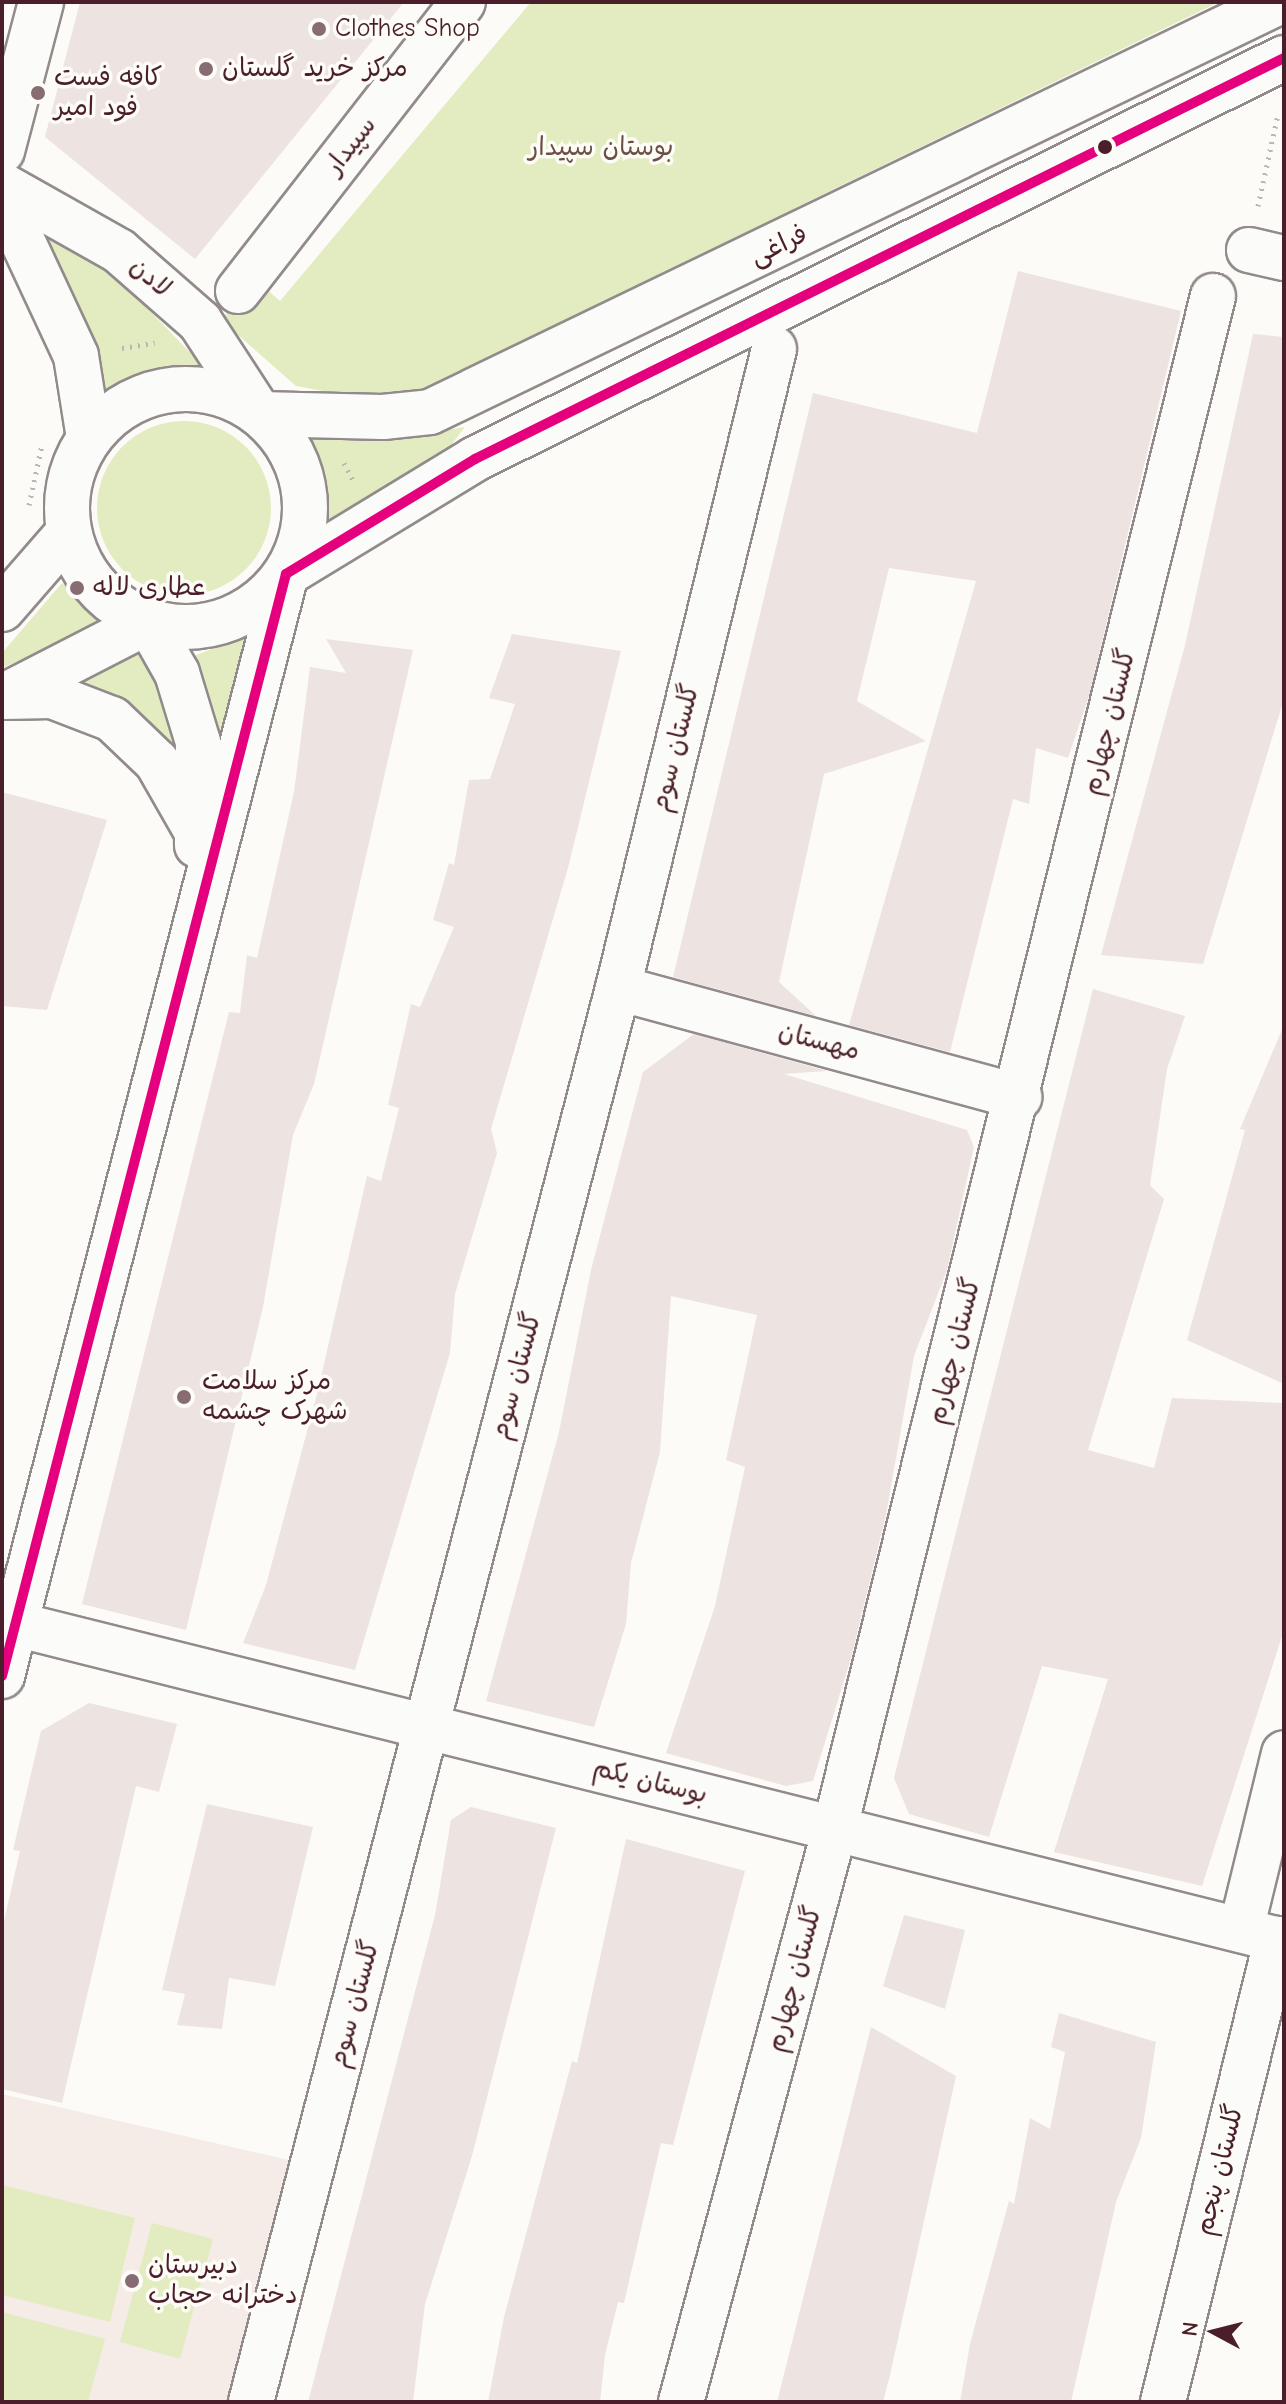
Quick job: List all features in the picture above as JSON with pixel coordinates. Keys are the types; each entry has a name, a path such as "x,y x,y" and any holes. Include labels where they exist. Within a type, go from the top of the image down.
{"street":[{"path":"2,151 41,2"},
{"name":"سپیدار","path":"238,291 463,2"},
{"name":"فراغی","path":"260,414 383,417 430,412 1279,2"},
{"name":"فراغی","path":"286,574 475,459 1284,58"},
{"name":"لادن","path":"2,185 119,251 200,322 260,414"},
{"path":"2,197 76,356 89,438"},
{"name":"گلستان چهارم","path":"681,2402 835,1828 1019,1097 1213,296"},
{"name":"گلستان سوم","path":"251,2402 618,988 774,349"},
{"path":"2,1676 198,901 286,574 300,541 300,471 284,440 260,414 226,395 188,388 151,394 116,411 89,438 69,488 69,532 96,588 148,622 187,628 225,621 260,603 286,574"},
{"path":"2,609 69,532"},
{"path":"2,697 148,622"},
{"path":"148,622 177,673 198,742 198,901"},
{"path":"2,697 52,696 112,719 157,762 197,832"},
{"name":"مهستان","path":"618,988 1019,1097"},
{"name":"بوستان یکم","path":"15,1624 1267,1936"},
{"name":"گلستان پنجم","path":"1163,2402 1267,1936 1284,1753"}],"path":[{"path":"1266,254 1280,103"},
{"path":"115,349 170,341"},
{"path":"27,514 42,442"}],"shaded area":[{"name":"دبیرستان دخترانه حجاب","path":"2,2094 293,2161 231,2402 2,2402"}],"green space":[{"name":"بوستان سپیدار","path":"531,2 1219,2 799,206 638,293 422,394 367,399 296,386 221,320 256,280 280,301"},
{"path":"38,230 66,237 120,280 207,370 140,374 99,399 91,346 68,282"},
{"path":"184,421 217,428 245,447 264,475 271,508 264,541 245,569 217,588 184,595 151,588 123,569 104,541 97,508 104,475 123,447 151,428"},
{"path":"465,427 448,449 318,527 322,482 306,437 386,440"},
{"path":"62,583 103,625 2,668 2,653"},
{"path":"257,633 226,761 193,656"},
{"path":"144,652 154,664 186,763 54,684"},
{"path":"2,2185 135,2218 110,2322 2,2295"},
{"path":"152,2223 213,2239 180,2359 120,2342"},
{"path":"2,2312 105,2339 88,2402 2,2402"}],"building":[{"name":"مرکز خرید گلستان","path":"80,2 404,2 195,259 45,137"},
{"path":"1018,271 1181,311 1089,696 1068,758 1036,748 1029,804 1013,799 950,1052 849,1025 976,581 889,568 857,701 926,741 824,774 779,982 816,1016 673,977 813,393 977,433"},
{"path":"1253,334 1284,337 1284,699 1203,964 1101,955 1185,645"},
{"path":"512,634 621,651 568,868 491,1129 497,1153 455,1294 450,1353 355,1670 243,1643 266,1585 318,1390 367,1176 381,1181 399,1108 388,1105 411,1004 420,1007 454,927 433,920 449,863 454,865 469,780 490,779 515,704 489,698"},
{"path":"326,639 413,650 314,1084 293,1135 263,1307 186,1630 82,1604 229,1012 240,1013 247,955 257,958 294,792 310,667 346,673"},
{"path":"2,792 107,820 47,1010 2,1006"},
{"path":"1093,989 1185,1016 1167,1069 1150,1185 1164,1199 1088,1450 1154,1468 1172,1398 1284,1403 1284,1630 1202,1886 1054,1852 1108,1679 1042,1666 989,1837 909,1814 894,1778"},
{"path":"1284,1025 1284,1384 1187,1340 1245,1130 1240,1129"},
{"path":"694,1034 827,1071 784,1074 967,1130 974,1147 947,1270 914,1356 886,1515 851,1658 813,1781 786,1786 666,1753 715,1606 745,1467 726,1460 757,1315 671,1296 660,1452 631,1563 626,1624 594,1727 486,1701 559,1432 591,1270 643,1072"},
{"path":"89,1703 177,1724 159,1792 136,1786 62,2103 2,2089 2,1930 20,1851 13,1850 41,1731"},
{"path":"207,1804 313,1827 275,1986 229,1978 222,2029 177,2025 185,1994 162,1990"},
{"path":"471,1807 556,1828 472,2156 425,2304 413,2402 308,2402 435,1915 451,1820"},
{"path":"626,1839 745,1871 673,2145 661,2143 624,2303 618,2302 605,2355 600,2402 488,2402 504,2317 572,2061 577,2063"},
{"path":"904,1915 965,1930 945,2009 883,1986"},
{"path":"1059,2013 1156,2042 1141,2138 1116,2202 1071,2402 960,2402 970,2344 1009,2201 1014,2204 1030,2118 1050,2129 1065,2052 1051,2047"},
{"path":"871,2027 956,2076 890,2375 883,2402 777,2402"}],"transit line":[{"path":"2,1676 286,574 475,459 1284,58"}],"place":[{"name":"Clothes Shop","path":"319,29"},
{"name":"مرکز خرید گلستان","path":"206,69"},
{"name":"کافه فست فود امیر","path":"38,93"},
{"name":"عطاری لاله","path":"77,588"},
{"name":"مرکز سلامت شهرک چشمه","path":"184,1397"},
{"name":"دبیرستان دخترانه حجاب","path":"132,2281"}]}
